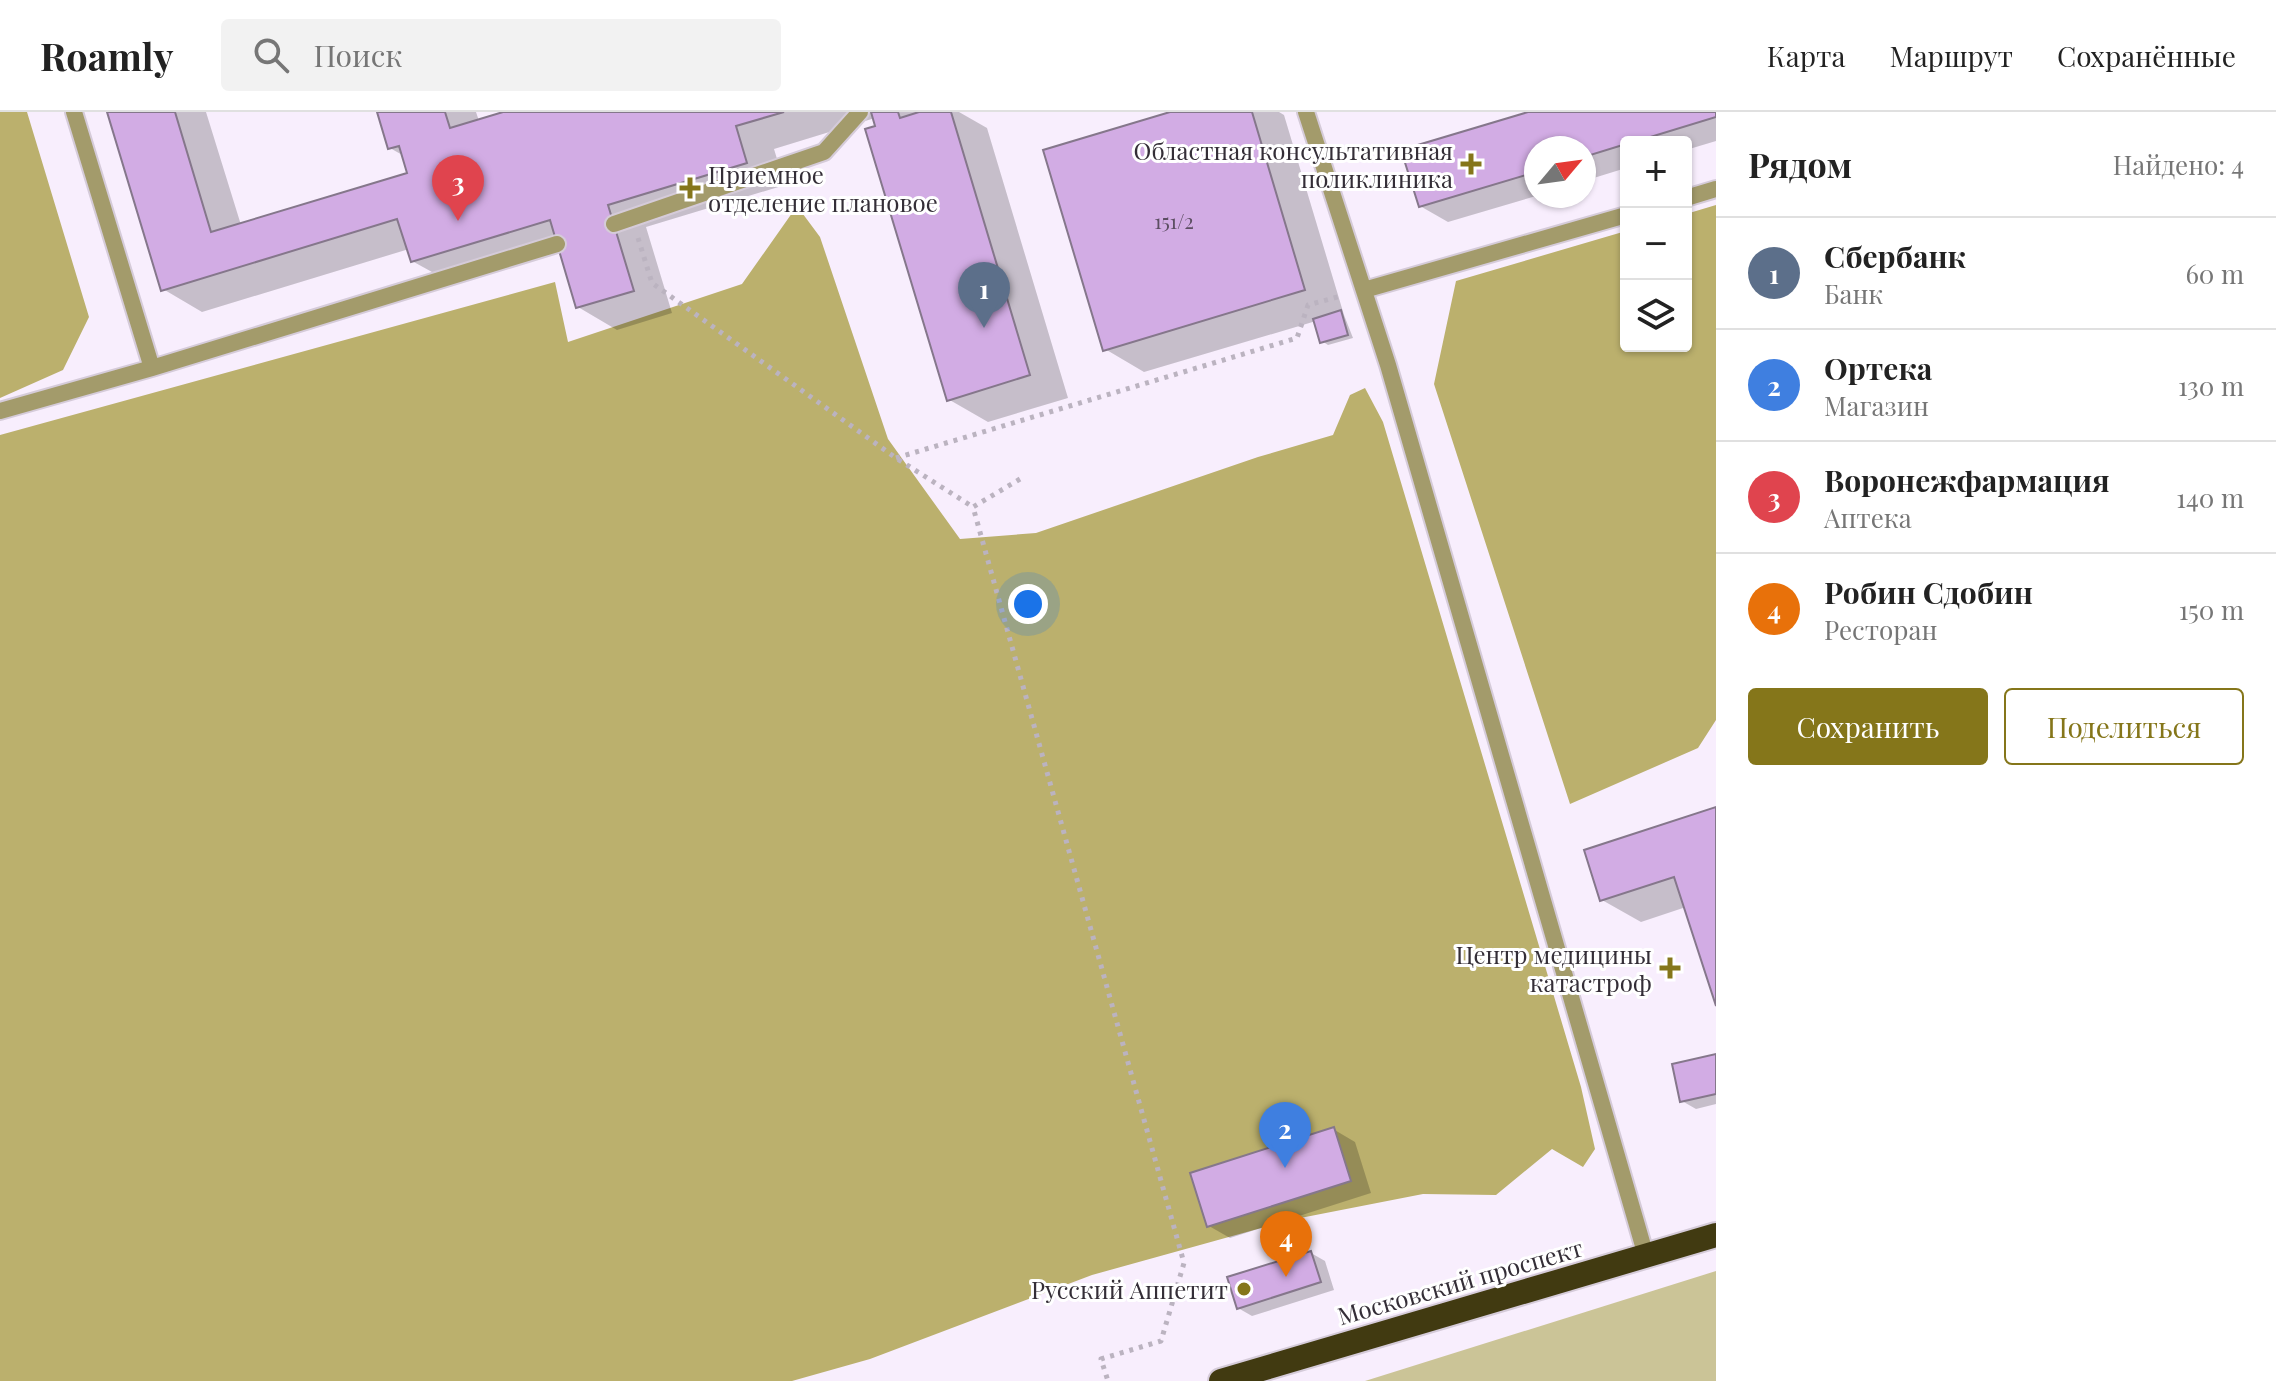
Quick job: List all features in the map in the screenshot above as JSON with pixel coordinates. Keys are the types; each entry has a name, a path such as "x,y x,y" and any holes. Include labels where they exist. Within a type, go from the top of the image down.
{"highway":[{"name":"Московский проспект","path":"1221,1381 1716,1235"}],"lane":[{"path":"74,112 152,368"},
{"path":"614,224 824,152 860,112"},
{"path":"1306,112 1392,380 1646,1256"},
{"path":"1692,196 1716,189"},
{"path":"1364,290 1620,217"},
{"path":"0,411 152,368 557,244"}],"path":[{"path":"631,218 652,283 896,458 973,507 1184,1263 1161,1341 1101,1359 1108,1381"},
{"path":"896,458 1297,338 1308,305 1364,290"},
{"path":"973,507 1020,479"}],"shaded area":[{"path":"0,112 27,112 89,317 63,370 0,398"},
{"path":"1716,205 1716,720 1698,748 1570,804 1434,384 1456,281 1620,233 1620,352 1692,352 1692,212"},
{"path":"797,206 820,237 888,439 960,539 1036,533 1258,457 1333,435 1350,395 1365,388 1383,422 1581,1087 1595,1149 1583,1167 1552,1149 1496,1195 1423,1194 1290,1220 1092,1275 870,1359 792,1381 0,1381 0,435 555,282 568,342 742,284"},
{"path":"1716,1271 1716,1381 1365,1381"}],"building":[{"path":"107,112 175,112 211,232 407,173 399,146 388,149 377,112 445,112 450,128 503,112 784,112 736,126 747,163 608,205 634,291 576,308 550,220 411,262 397,219 161,291"},
{"path":"871,112 898,112 900,118 919,112 951,112 1030,375 947,401 865,129 875,126"},
{"path":"1170,112 1252,112 1305,290 1103,351 1043,150"},
{"name":"Областная консультативная поликлиника","path":"1528,112 1716,112 1716,117 1654,136 1620,136 1620,146 1596,153 1596,136 1524,136 1524,176 1419,207 1401,150"},
{"path":"1341,310 1348,335 1320,343 1313,319"},
{"path":"1716,807 1716,1006 1674,877 1600,901 1584,850"},
{"path":"1716,1054 1716,1094 1680,1102 1672,1064"},
{"path":"1334,1127 1351,1181 1207,1227 1190,1173"},
{"path":"1311,1251 1321,1282 1237,1309 1227,1277"}],"place":[{"name":"Областная консультативная поликлиника","path":"1471,164"},
{"name":"Приемное отделение плановое","path":"690,188"},
{"name":"Воронежфармация","path":"458,221"},
{"name":"Сбербанк","path":"984,328"},
{"name":"Центр медицины катастроф","path":"1670,968"},
{"name":"Ортека","path":"1285,1168"},
{"name":"Робин Сдобин","path":"1286,1277"},
{"name":"Русский Аппетит","path":"1244,1289"}]}
